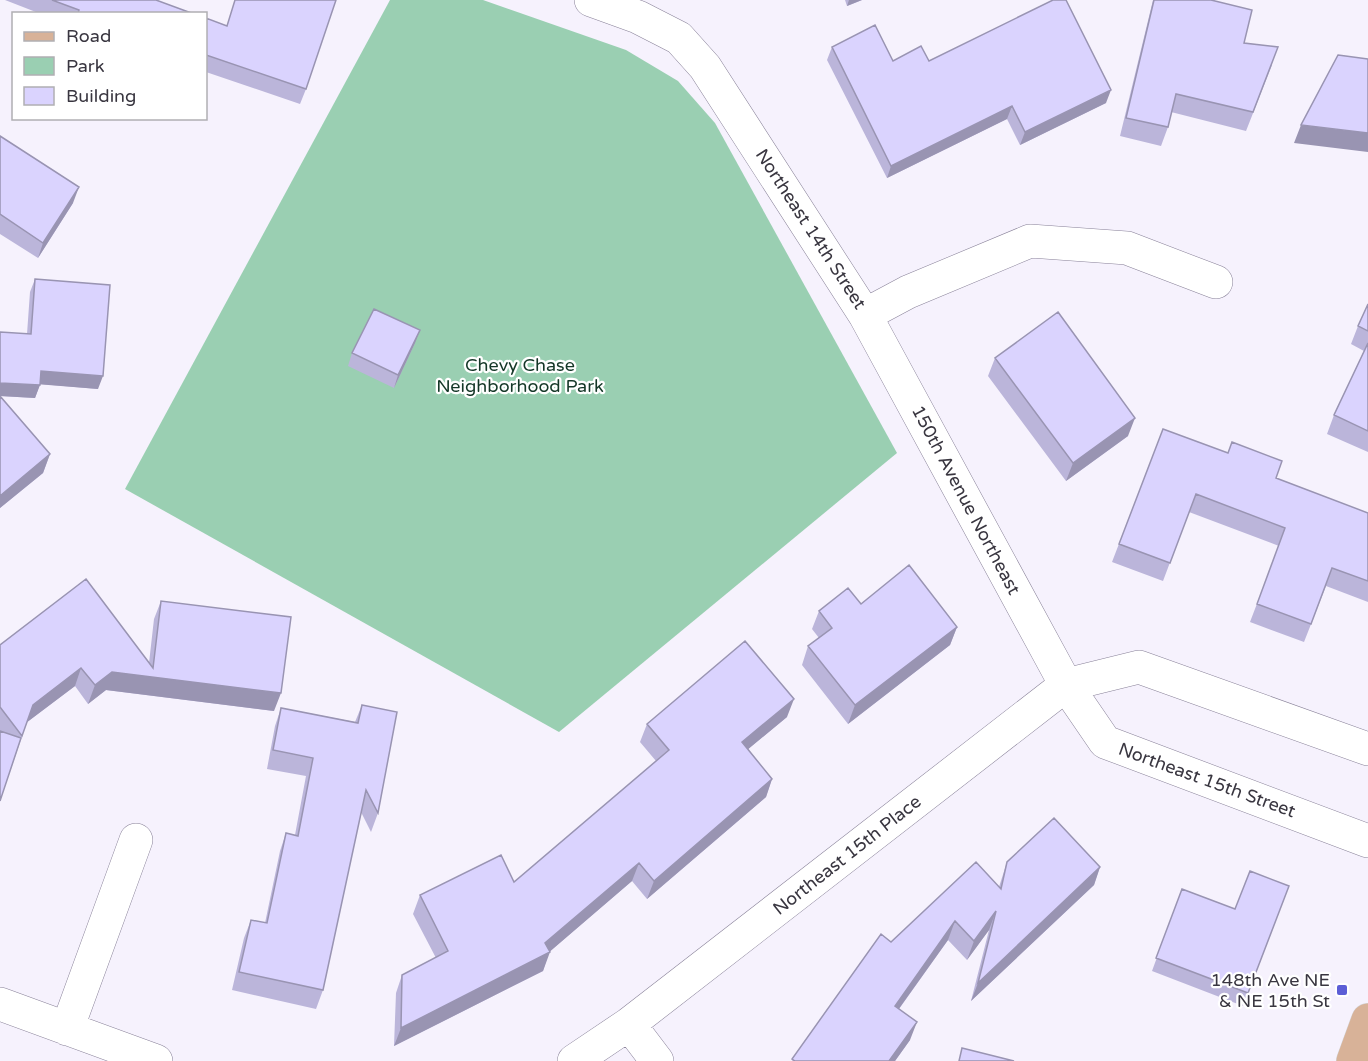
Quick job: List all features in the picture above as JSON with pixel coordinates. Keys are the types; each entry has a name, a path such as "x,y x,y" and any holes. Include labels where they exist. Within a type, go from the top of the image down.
{"main road":[{"path":"1353,1061 1368,1020"}],"street":[{"name":"Northeast 14th Street","path":"591,0 638,17 679,38 705,67 866,315 908,292 1030,241 1126,248 1216,282"},
{"name":"150th Avenue Northeast","path":"866,315 1066,685"},
{"path":"1066,685 1139,667 1368,749"},
{"name":"Northeast 15th Street","path":"1066,685 1105,742 1368,841"},
{"name":"Northeast 15th Place","path":"574,1061 629,1024 1066,685"},
{"path":"67,1029 136,840"},
{"path":"0,1004 156,1061"},
{"path":"629,1024 657,1061"}],"green space":[{"name":"Chevy Chase Neighborhood Park","path":"390,0 483,0 626,50 678,81 715,123 897,453 559,732 125,489"}],"building":[{"path":"52,0 156,0 189,12 78,12 79,10"},
{"path":"235,0 336,0 306,89 207,55 207,18 227,26"},
{"path":"1053,0 1066,0 1111,90 1025,132 1012,106 891,166 832,47 875,25 893,61 921,46 929,61"},
{"path":"1154,0 1211,0 1252,10 1244,43 1278,47 1253,112 1176,94 1168,127 1126,118"},
{"path":"1338,55 1368,59 1368,133 1301,125"},
{"path":"0,136 79,187 43,243 0,214"},
{"path":"35,279 110,285 103,376 41,371 40,385 0,383 0,332 31,334"},
{"path":"1368,304 1368,331 1358,326"},
{"path":"374,309 420,330 398,375 352,353"},
{"path":"1058,312 1135,418 1073,463 995,358"},
{"path":"1368,343 1368,431 1334,415"},
{"path":"0,396 50,454 0,496"},
{"path":"1163,429 1228,453 1232,442 1282,461 1276,478 1368,513 1368,581 1332,568 1311,624 1257,604 1285,528 1196,494 1170,563 1119,544"},
{"path":"909,565 957,627 855,705 808,646 832,628 819,611 848,588 861,604"},
{"path":"86,579 153,668 161,601 291,617 281,693 112,672 95,685 81,668 33,705 22,736 0,707 0,645"},
{"path":"745,641 794,699 742,742 772,779 654,881 639,863 545,943 550,952 401,1028 402,975 448,951 420,895 501,855 514,882 669,750 647,724"},
{"path":"362,705 397,712 378,813 366,790 323,990 239,972 251,920 267,923 286,833 298,836 313,758 273,750 281,708 358,723"},
{"path":"0,731 21,738 0,801"},
{"path":"1054,818 1100,867 978,983 996,911 974,941 955,921 895,1006 917,1022 889,1061 795,1061 792,1059 881,934 891,942 976,862 1001,889 1007,862"},
{"path":"1250,871 1289,886 1248,993 1156,958 1182,889 1235,909"},
{"path":"962,1048 1014,1061 959,1061"}],"place":[{"name":"148th Ave NE & NE 15th St","path":"1342,990"}]}
